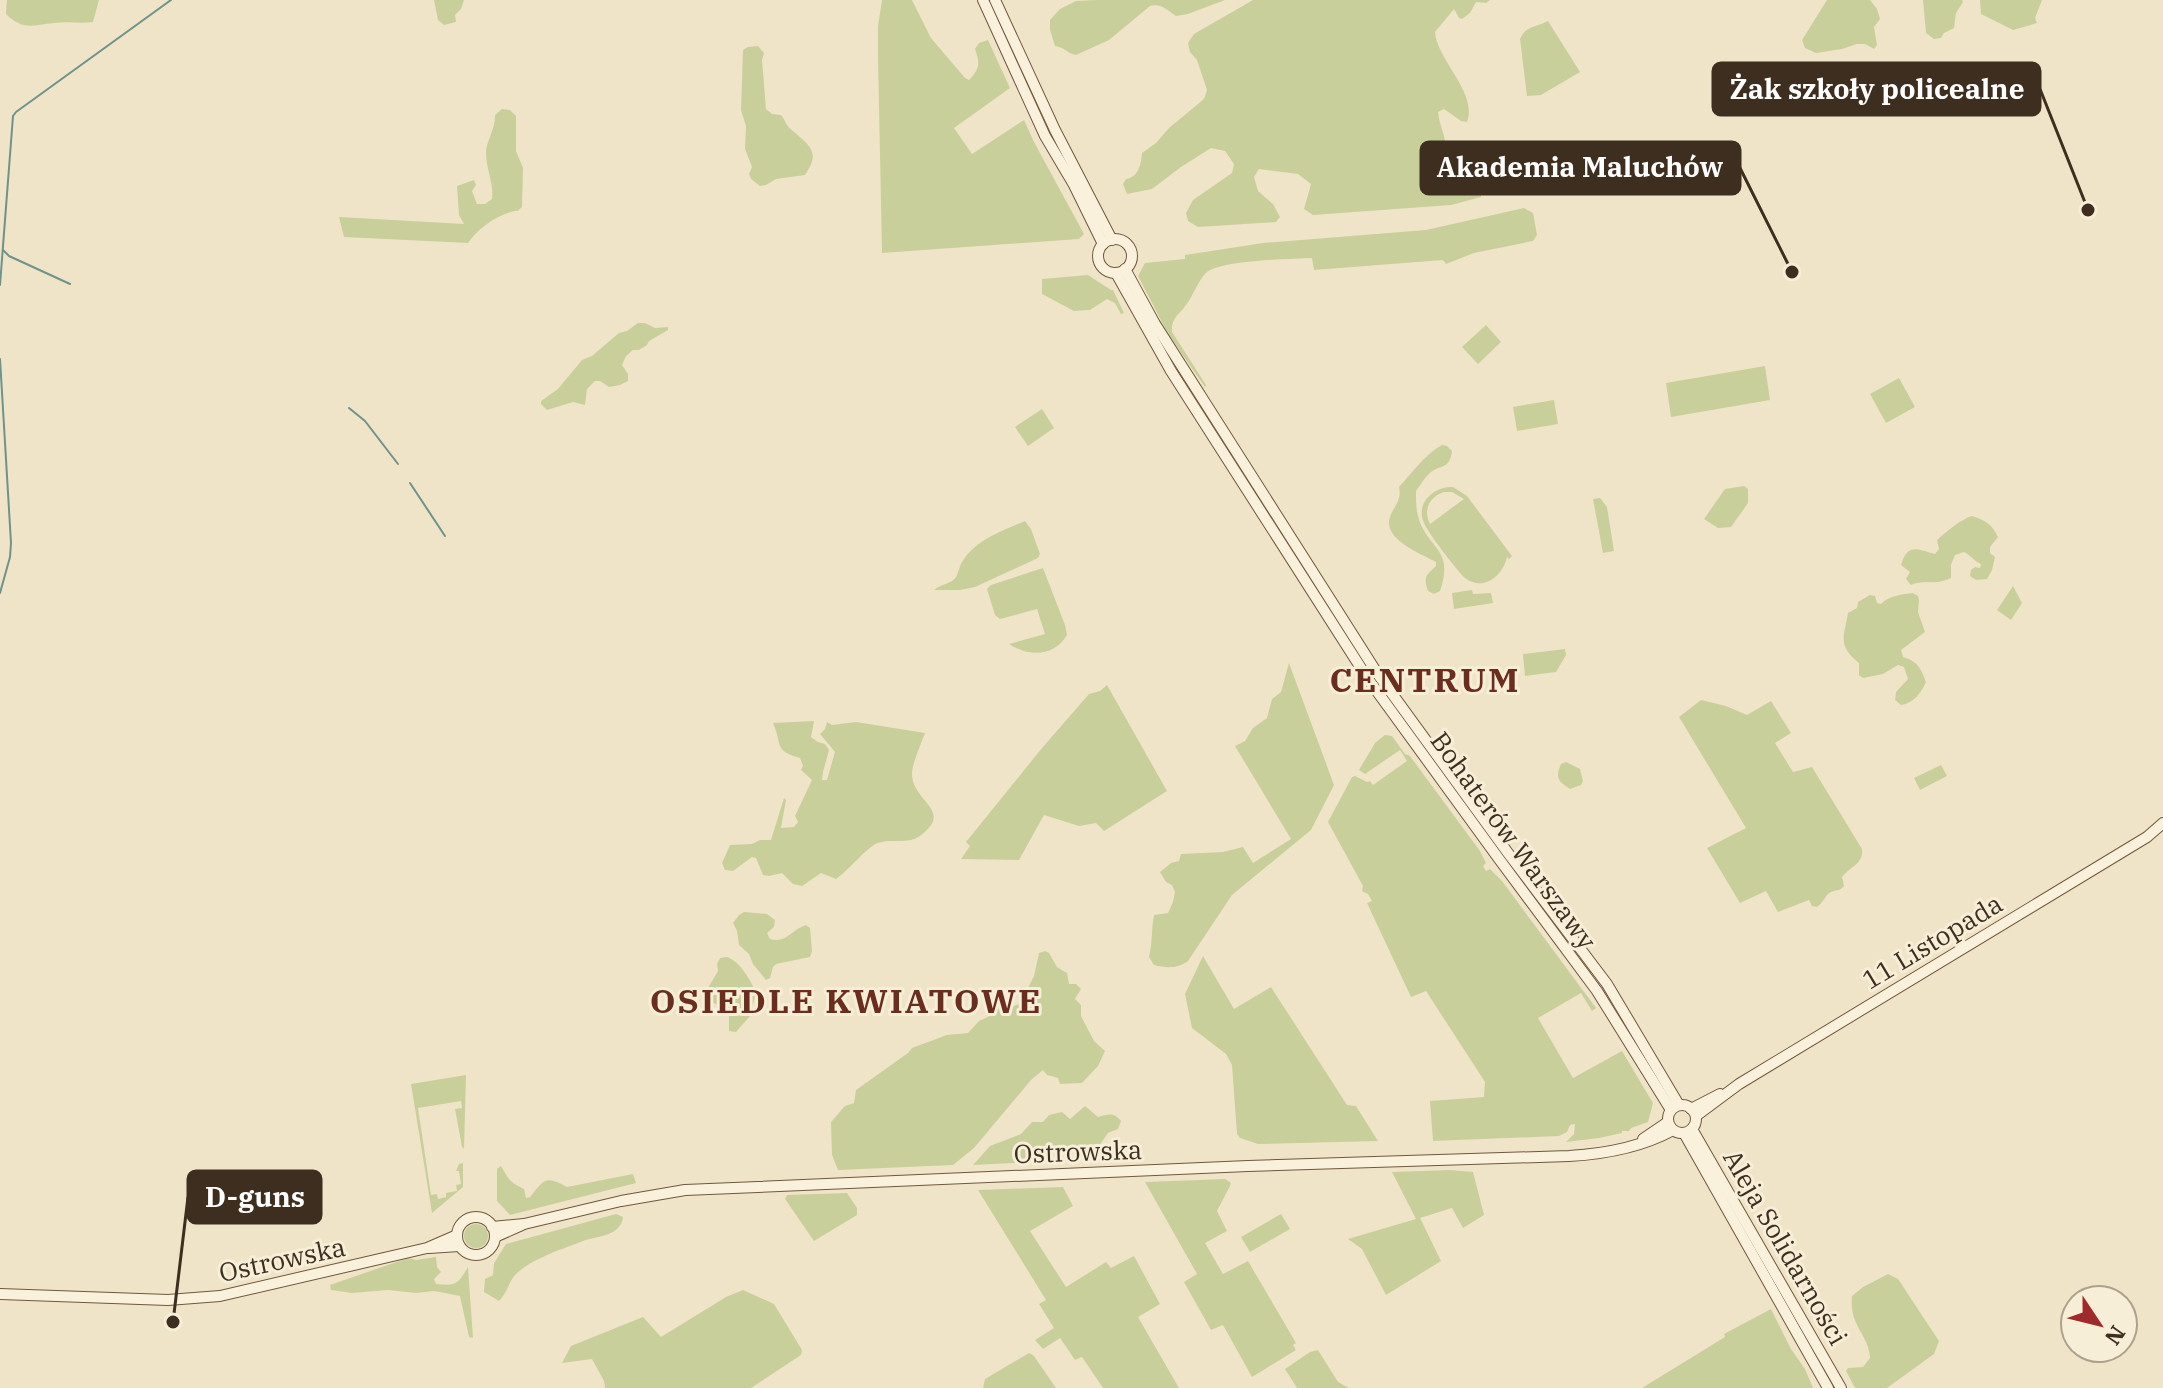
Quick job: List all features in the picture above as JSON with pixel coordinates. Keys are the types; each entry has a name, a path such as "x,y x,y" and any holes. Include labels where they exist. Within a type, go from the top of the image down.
{"main road":[{"path":"983,0 1045,136 1107,242"},
{"path":"995,0 1107,242"},
{"path":"1122,241 1129,248 1131,258 1120,271 1106,270 1099,262 1099,251 1107,242 1122,241"},
{"name":"Bohaterów Warszawy","path":"1120,271 1377,673 1607,984 1675,1107"},
{"name":"11 Listopada","path":"1694,1112 2147,837 2163,823"},
{"name":"11 Listopada","path":"2147,837 2163,832"},
{"path":"1675,1107 1694,1112 1695,1123 1679,1128 1669,1113 1675,1107"},
{"name":"Ostrowska","path":"493,1232 621,1201 685,1190 1569,1156 1615,1150 1679,1128"},
{"name":"Aleja Solidarności","path":"1679,1128 1828,1388"},
{"name":"Aleja Solidarności","path":"1679,1128 1841,1388"},
{"path":"472,1218 481,1218 493,1232 493,1244 482,1254 469,1254 458,1241 461,1224 472,1218"},
{"name":"Ostrowska","path":"0,1294 159,1300 220,1296 458,1241"}],"green space":[{"path":"7,0 99,0 93,22 28,26 6,14"},
{"path":"434,0 464,0 455,15 456,22 444,25 438,20"},
{"path":"882,0 912,0 931,38 969,80 978,66 975,49 979,43 988,40 1010,88 954,128 972,154 1024,120 1084,234 1079,239 882,253 878,26"},
{"path":"1225,0 1176,16 1161,6 1150,6 1109,40 1076,55 1055,46 1050,20 1060,9 1076,1"},
{"path":"1253,0 1490,0 1486,3 1476,2 1462,19 1454,9 1435,32 1442,54 1462,88 1469,111 1467,122 1444,109 1438,112 1446,154 1462,175 1475,180 1481,188 1481,197 1451,205 1313,215 1304,209 1311,184 1298,174 1259,169 1254,177 1258,191 1273,204 1280,217 1276,222 1198,227 1188,221 1186,213 1193,200 1232,173 1234,164 1225,151 1211,148 1152,189 1127,194 1123,184 1137,173 1142,153 1204,99 1207,90 1188,43 1194,34"},
{"path":"1827,0 1870,0 1880,19 1874,27 1877,45 1874,49 1865,44 1816,53 1805,48 1802,40"},
{"path":"1923,0 1963,2 1956,13 1954,28 1941,38 1934,39 1926,33"},
{"path":"1980,0 2042,0 2035,18 2037,23 2013,30 1981,14"},
{"path":"1548,21 1580,72 1541,95 1527,96 1520,39 1528,29"},
{"path":"758,46 764,53 766,109 772,114 781,115 813,155 805,175 776,179 760,186 749,174 752,167 745,149 746,126 741,110 743,50"},
{"path":"502,109 510,110 516,116 516,151 523,168 522,207 518,211 493,220 468,243 344,237 339,217 464,224 459,215 457,186 474,180 476,185 472,191 477,204 485,204 492,199 486,149 495,115"},
{"path":"1524,208 1533,213 1537,235 1533,241 1474,253 1446,264 1443,260 1314,270 1312,258 1225,265 1206,273 1172,327 1172,332 1205,387 1170,337 1205,391 1204,395 1156,320 1135,279 1165,328 1138,276 1145,263 1185,259 1185,255 1263,243 1426,230"},
{"path":"1088,275 1113,290 1124,313 1121,314 1115,303 1107,299 1090,310 1074,311 1042,294 1042,279"},
{"path":"638,323 655,328 668,327 668,330 626,356 622,365 628,374 628,381 609,387 595,381 587,389 585,405 573,402 547,410 541,404 582,360"},
{"path":"1486,325 1501,342 1478,364 1462,347"},
{"path":"1765,366 1770,400 1671,417 1666,383"},
{"path":"1899,378 1915,407 1886,423 1870,394"},
{"path":"1554,400 1558,424 1517,431 1513,407"},
{"path":"1042,409 1054,428 1028,446 1015,427"},
{"path":"1442,445 1452,451 1449,462 1432,471 1416,491 1417,513 1422,527 1442,557 1444,566 1440,591 1434,594 1428,591 1426,579 1436,562 1404,545 1389,525 1399,499 1399,487 1424,459"},
{"path":"1744,486 1748,489 1748,503 1731,527 1718,528 1704,519 1725,489"},
{"path":"1453,487 1467,496 1512,556 1507,557 1497,576 1485,583 1465,578 1424,523 1424,503 1433,493","holes":["1452,492 1464,499 1430,524 1427,509 1431,501 1439,494"]},
{"path":"1600,498 1607,507 1614,551 1603,553 1593,499"},
{"path":"1972,516 1988,523 1998,537 1990,547 1990,553 1995,557 1987,579 1976,580 1970,576 1971,570 1980,568 1981,564 1964,552 1955,555 1951,578 1911,585 1906,579 1910,572 1901,565 1907,553 1914,549 1935,554 1939,549 1937,540"},
{"path":"1025,521 1040,554 1038,558 975,587 934,590 956,577 963,561 977,546"},
{"path":"1043,568 1067,635 1055,648 1033,653 1009,644 1045,634 1037,609 1000,619 995,615 987,589"},
{"path":"2013,586 2022,603 2011,620 1997,610"},
{"path":"1472,590 1473,594 1491,593 1493,603 1454,609 1452,593"},
{"path":"1913,593 1918,596 1918,612 1925,632 1901,650 1903,657 1918,666 1926,682 1916,697 1901,705 1895,700 1896,692 1908,679 1904,667 1898,665 1883,674 1863,678 1859,675 1859,663 1847,651 1844,635 1848,613 1857,608 1858,602 1870,595 1881,604 1892,597"},
{"path":"1565,649 1566,655 1556,672 1525,676 1523,654"},
{"path":"1289,663 1334,785 1311,830 1232,895 1188,961 1171,967 1154,965 1149,957 1154,915 1168,913 1175,892 1160,872 1179,861 1181,854 1223,852 1243,847 1253,863 1291,839 1235,746 1245,741 1253,728 1267,718 1272,699 1281,692"},
{"path":"1107,685 1167,791 1104,831 1096,823 1079,826 1044,815 1019,860 961,859 970,846 966,842 1042,748 1089,694"},
{"path":"1701,700 1747,715 1771,701 1791,733 1775,743 1793,772 1812,767 1862,849 1861,858 1842,877 1844,886 1829,893 1817,907 1812,906 1809,900 1778,912 1766,891 1740,903 1707,848 1746,828 1679,717"},
{"path":"814,721 811,737 825,744 829,750 822,780 827,780 835,752 820,734 827,722 832,725 856,722 925,733 912,774 918,792 933,812 930,827 915,839 874,845 836,879 821,873 802,886 793,884 782,873 763,875 756,858 752,857 733,871 725,870 722,863 730,845 771,840 784,798 781,828 794,827 798,822 795,816 812,780 801,770 800,758 782,749 773,723"},
{"path":"1385,735 1392,736 1410,756 1480,851 1486,871 1490,869 1502,881 1596,1008 1592,1011 1581,993 1538,1018 1573,1078 1622,1051 1653,1103 1648,1122 1622,1133 1566,1142 1574,1134 1575,1124 1559,1136 1433,1141 1430,1101 1484,1097 1485,1082 1426,991 1411,997 1367,903 1372,901 1362,891 1363,886 1328,822 1352,777 1370,781 1373,785 1407,761 1400,750 1365,774 1359,770 1375,743"},
{"path":"1566,762 1580,769 1581,785 1570,789 1560,781 1559,769"},
{"path":"1941,765 1947,776 1920,790 1914,778"},
{"path":"744,912 767,914 775,920 774,927 767,933 770,939 785,938 806,925 810,928 810,957 776,964 766,980 749,954 739,945 733,923"},
{"path":"1045,951 1057,967 1067,973 1069,984 1076,984 1081,989 1075,999 1081,1005 1081,1016 1094,1041 1105,1051 1098,1066 1082,1083 1060,1084 1058,1078 1047,1075 1043,1070 974,1148 953,1165 838,1170 832,1155 831,1122 845,1106 854,1103 856,1090 912,1048 947,1035 968,1033 1007,1001 1014,1006 1025,1002 1039,953"},
{"path":"1203,956 1234,1009 1271,987 1347,1105 1356,1106 1378,1141 1258,1144 1240,1138 1237,1134 1232,1065 1226,1054 1192,1028 1185,994"},
{"path":"727,957 740,967 756,992 750,1016 736,1032 729,1031 729,1016 719,1015 718,1005 706,1002 708,988 718,971 717,964 720,958"},
{"path":"466,1075 464,1149 455,1109 462,1108 461,1101 418,1108 431,1195 437,1194 438,1199 446,1197 446,1193 457,1191 456,1185 461,1184 459,1171 456,1171 463,1163 463,1187 432,1213 411,1084"},
{"path":"1085,1106 1098,1117 1111,1114 1121,1121 1118,1129 1108,1133 1099,1146 1035,1152 1035,1162 973,1165 990,1146 1021,1134 1032,1122 1043,1122 1049,1115 1062,1112 1070,1119"},
{"path":"501,1166 510,1180 524,1189 526,1198 550,1180 567,1187 633,1174 636,1183 510,1215 497,1201 497,1169"},
{"path":"1392,1172 1473,1172 1484,1215 1463,1228 1452,1208 1420,1218 1441,1261 1386,1295 1362,1249 1348,1239 1416,1219"},
{"path":"1225,1179 1231,1183 1217,1211 1227,1231 1205,1243 1223,1274 1248,1261 1296,1343 1293,1345 1296,1350 1252,1377 1223,1325 1211,1330 1184,1282 1197,1274 1145,1182"},
{"path":"1063,1187 1073,1206 1030,1231 1066,1287 1106,1262 1111,1268 1134,1256 1160,1304 1138,1317 1179,1388 1103,1388 1082,1357 1075,1360 1060,1338 1043,1349 1035,1340 1054,1328 1039,1304 1046,1300 978,1190"},
{"path":"847,1193 857,1208 857,1215 814,1241 785,1199 787,1195"},
{"path":"616,1214 623,1217 613,1232 566,1247 529,1264 515,1275 499,1301 484,1292 485,1279 493,1275 494,1263 506,1244"},
{"path":"1281,1214 1290,1229 1250,1252 1241,1237"},
{"path":"476,1224 485,1227 488,1236 485,1245 476,1248 467,1245 464,1236 467,1227"},
{"path":"436,1257 441,1272 434,1279 436,1284 456,1283 468,1267 473,1338 469,1337 460,1296 434,1291 352,1293 331,1290 330,1285 408,1258"},
{"path":"1888,1274 1898,1279 1939,1341 1934,1354 1887,1388 1855,1388 1846,1371 1848,1368 1863,1367 1870,1358 1853,1315 1852,1296"},
{"path":"743,1290 774,1304 802,1350 801,1355 751,1388 605,1388 592,1359 562,1363 571,1346 643,1317 661,1337"},
{"path":"1771,1309 1813,1388 1642,1388 1725,1337 1724,1334"},
{"path":"1318,1350 1338,1382 1349,1388 1297,1388 1285,1369"},
{"path":"1029,1353 1056,1388 983,1388 985,1379"}],"waterway":[{"path":"0,285 13,116 171,0"},
{"path":"3,250 9,256 70,284"},
{"path":"0,359 11,543 0,593"},
{"path":"349,408 365,421 398,464"},
{"path":"410,483 445,536"}],"place":[{"name":"Żak szkoły policealne","path":"2088,210"},
{"name":"Akademia Maluchów","path":"1792,272"},
{"name":"D-guns","path":"173,1322"}],"district":[{"name":"CENTRUM","path":"1425,679"},
{"name":"OSIEDLE KWIATOWE","path":"846,1000"}]}
